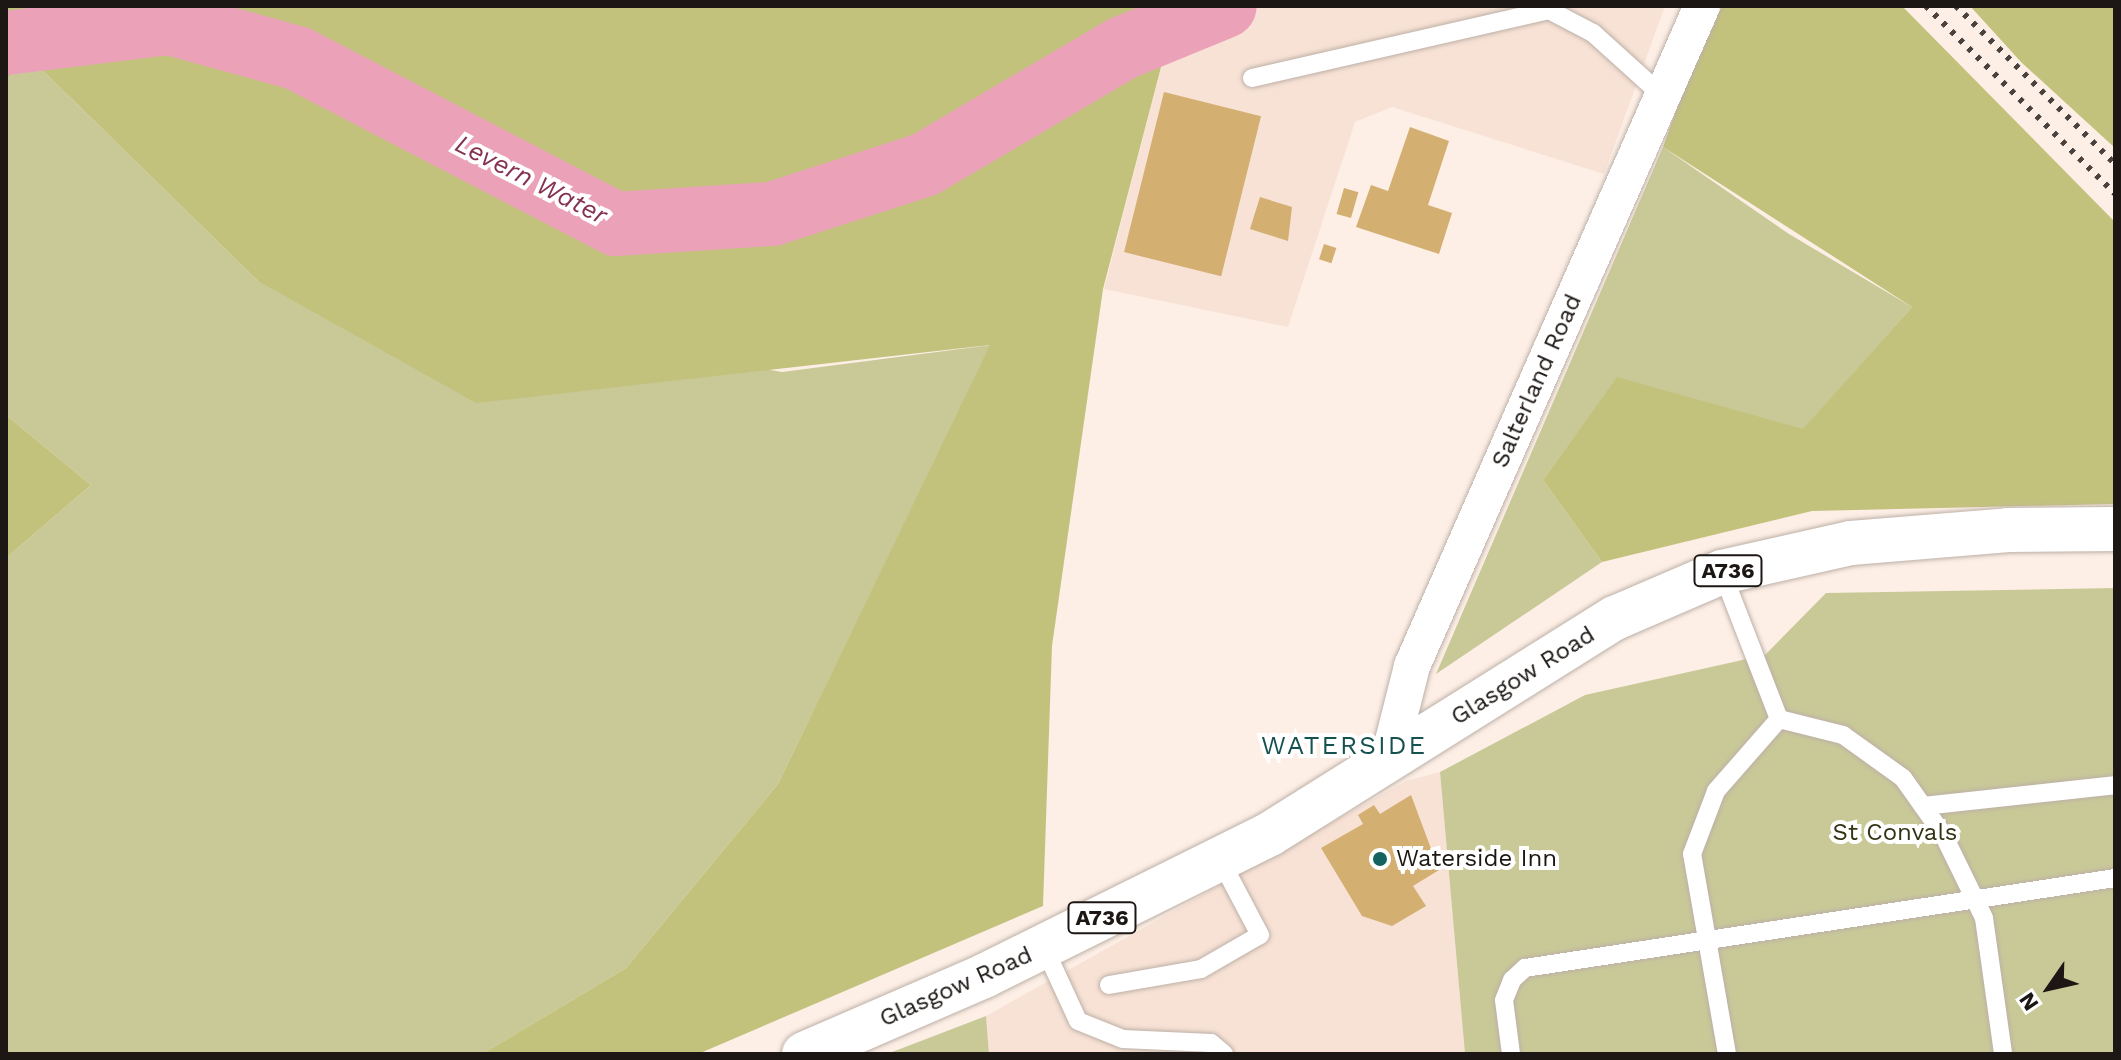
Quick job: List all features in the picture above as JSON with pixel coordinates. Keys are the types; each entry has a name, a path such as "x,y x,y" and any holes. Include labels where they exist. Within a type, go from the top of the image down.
{"main road":[{"name":"Glasgow Road","path":"804,1054 1044,947 1220,859 1388,761 1615,618 1722,572 1851,543 2008,530 2115,529"}],"street":[{"name":"Salterland Road","path":"1388,761 1412,666 1665,98 1702,6"}],"lane":[{"path":"1252,78 1549,10 1593,33 1665,98"},
{"path":"1722,572 1779,719"},
{"path":"1779,719 1843,735 1903,778 1923,806 1977,899 2003,1054"},
{"path":"1727,1054 1710,937 1692,854 1716,791 1779,719"},
{"path":"1923,806 2115,785"},
{"path":"1109,985 1201,969 1260,935 1220,859"},
{"path":"1511,1054 1504,1000 1512,980 1525,968 1710,937 2115,878"},
{"path":"1044,947 1078,1021 1123,1039 1211,1043 1224,1054"}],"shaded area":[{"path":"6,6 1177,6 1103,289 1052,646 1043,906 698,1054 482,1054 626,968 778,784 990,345 476,403 258,281 31,59 6,79"},
{"path":"1177,6 1665,6 1604,174 1392,107 1355,122 1288,327 1104,289"},
{"path":"1713,6 1902,6 2115,222 2115,504 1812,511 1602,562 1543,480 1617,377 1803,429 1912,307 1663,147"},
{"path":"1970,6 2115,6 2115,148 2021,62"},
{"path":"6,415 91,485 6,558"},
{"path":"1440,772 1465,1054 989,1054 986,1016 1406,781"}],"green space":[{"path":"31,59 258,281 782,372 991,345 778,784 626,968 482,1054 6,1054 6,558 91,485 6,415 6,79"},
{"path":"1663,147 1789,234 1912,307 1803,430 1617,378 1543,480 1602,562 1436,674"},
{"name":"St Convals","path":"2115,588 2115,1054 1465,1054 1440,772 1585,695 1765,655 1826,593"},
{"path":"986,1016 989,1054 887,1054"}],"building":[{"path":"1164,92 1261,116 1221,276 1124,252"},
{"path":"1410,127 1449,141 1428,205 1452,213 1439,254 1356,227 1371,185 1388,191"},
{"path":"1344,188 1358,192 1351,218 1337,214"},
{"path":"1260,197 1292,207 1288,241 1250,229"},
{"path":"1324,244 1336,248 1331,263 1319,259"},
{"name":"Waterside Inn","path":"1411,795 1439,870 1413,886 1426,906 1392,926 1362,916 1321,848 1363,824 1358,815 1374,805 1380,814"}],"waterway":[{"name":"Levern Water","path":"6,43 169,23 297,58 616,224 772,214 924,165 1123,48 1225,6"}],"railway":[{"path":"1926,6 2115,194"},
{"path":"1956,6 2115,164"}],"place":[{"name":"Waterside Inn","path":"1380,859"}],"district":[{"name":"WATERSIDE","path":"1344,746"}]}
